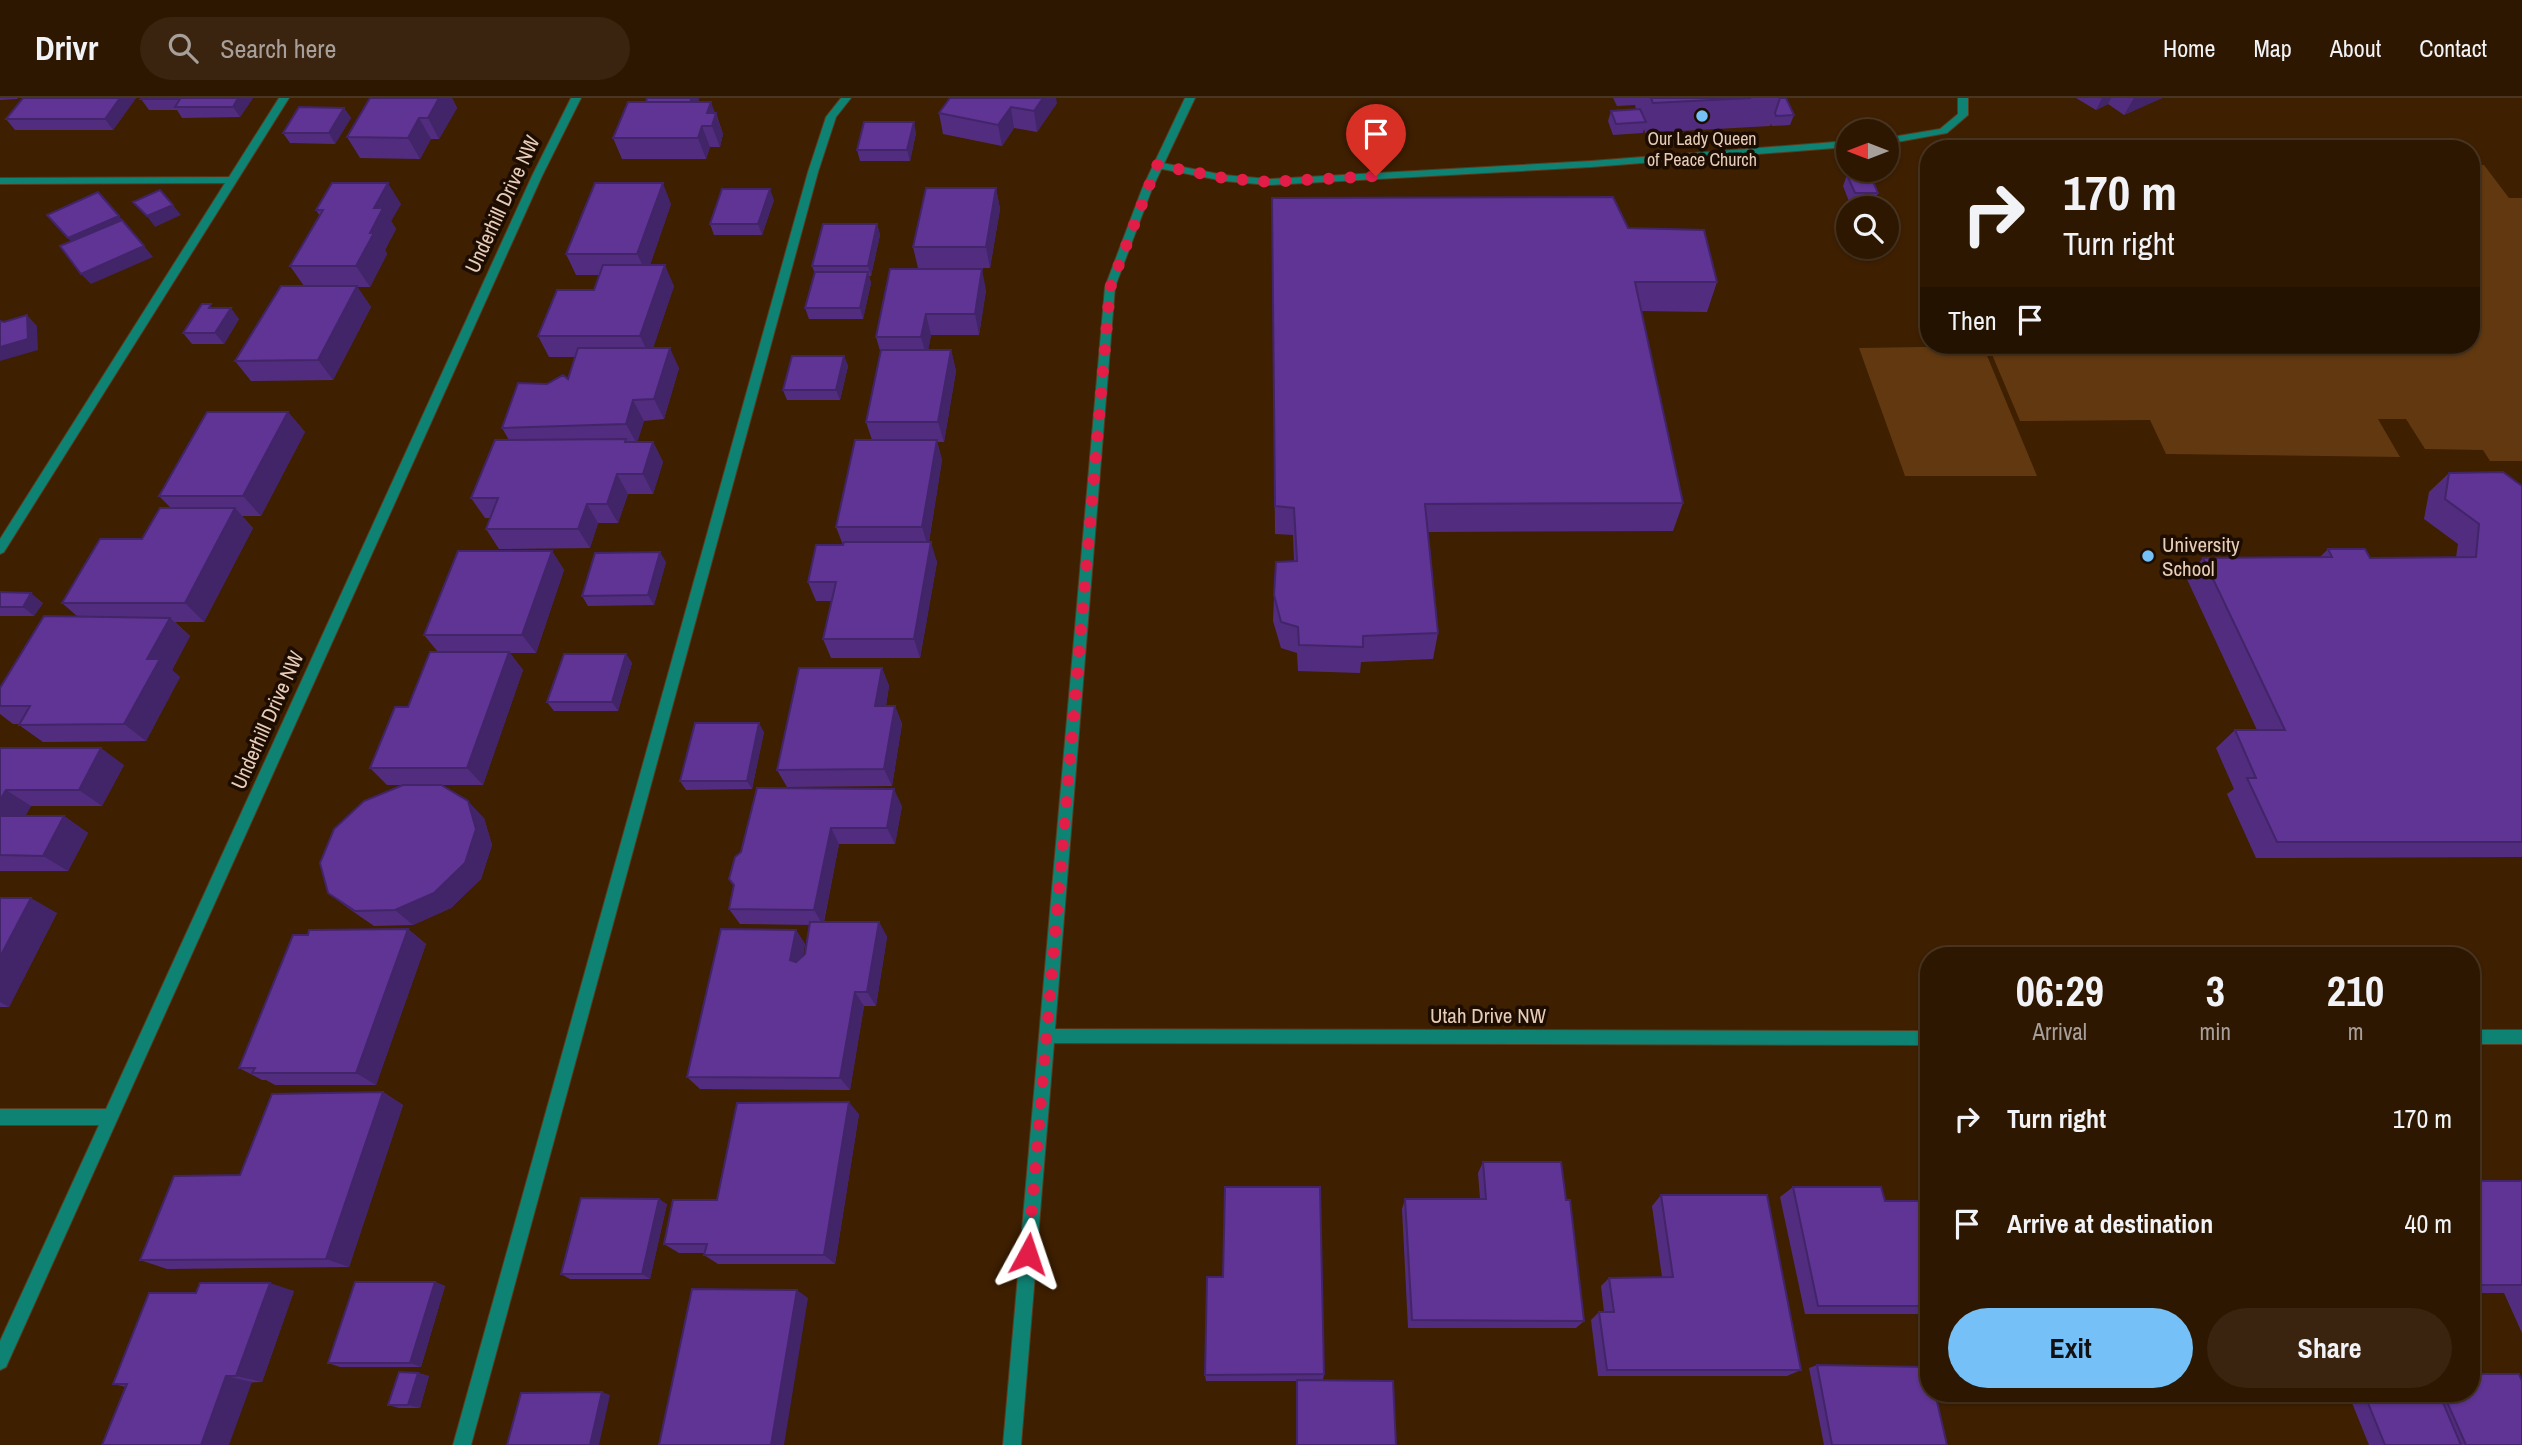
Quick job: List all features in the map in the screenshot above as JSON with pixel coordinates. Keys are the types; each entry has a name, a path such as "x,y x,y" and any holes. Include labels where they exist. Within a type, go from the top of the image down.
{"street":[{"path":"0,549 285,98"},
{"name":"Underhill Drive NW","path":"0,1361 537,176 576,98"},
{"path":"462,1445 813,172 831,117 846,98"},
{"path":"1012,1445 1110,288 1157,165 1190,98"},
{"path":"1899,139 1943,131 1963,115 1963,98"},
{"path":"1157,165 1224,178 1269,182 1591,164 1836,145"},
{"path":"0,181 232,180"},
{"name":"Utah Drive NW","path":"1047,1036 1920,1038"},
{"path":"2480,1037 2522,1037"},
{"path":"0,1117 110,1117"}],"shaded area":[{"path":"2480,165 2484,165 2509,198 2522,198 2522,461 2490,461 2483,450 2425,449 2406,419 2378,419 2400,457 2166,454 2150,420 2020,421 1992,354 2480,354"},
{"path":"1920,347 1920,354 1986,354 2037,476 1905,476 1859,348"}],"building":[{"path":"23,98 120,98 105,119 6,119"},
{"path":"142,98 238,98 233,107 175,107 180,99"},
{"path":"370,98 439,98 428,118 419,118 408,138 347,137"},
{"path":"647,98 692,98 690,102 646,102"},
{"path":"950,98 1043,98 1034,111 1011,107 998,125 939,113"},
{"path":"1651,98 1751,98 1653,103"},
{"path":"1780,98 1786,98 1794,115 1776,116"},
{"path":"628,102 711,102 707,113 716,113 712,126 702,126 698,138 613,138"},
{"path":"299,107 344,108 329,133 283,133"},
{"path":"1640,109 1646,122 1616,124 1611,111"},
{"path":"864,122 914,122 907,150 857,150"},
{"path":"1850,182 1873,182 1878,193 1855,193"},
{"path":"332,183 388,183 374,208 383,208 370,233 374,233 356,266 290,266 323,210 316,210"},
{"path":"595,183 663,183 637,254 566,254"},
{"path":"926,188 996,188 986,247 913,247"},
{"path":"722,189 770,189 758,224 710,224"},
{"path":"160,190 173,205 147,216 133,202"},
{"path":"98,192 119,216 68,238 47,215"},
{"path":"1613,197 1628,228 1704,230 1717,282 1635,282 1683,503 1425,504 1438,633 1363,636 1363,647 1299,645 1298,627 1281,622 1274,595 1276,562 1297,561 1294,508 1275,506 1272,198"},
{"path":"122,220 144,246 81,274 60,246"},
{"path":"823,224 877,224 868,266 812,266"},
{"path":"603,265 665,265 640,336 538,336 557,290 594,290"},
{"path":"890,269 982,269 975,314 926,314 921,337 876,337"},
{"path":"815,272 868,272 860,308 805,308"},
{"path":"281,286 357,286 318,360 235,361"},
{"path":"202,304 211,304 209,308 231,308 215,333 183,333"},
{"path":"27,315 28,339 0,347 0,321"},
{"path":"578,348 670,348 654,399 633,400 626,424 502,428 518,383 547,384 563,375 568,379"},
{"path":"881,350 951,350 938,422 866,422"},
{"path":"792,356 844,356 836,390 783,390"},
{"path":"207,412 288,412 243,496 159,496"},
{"path":"626,439 625,442 653,442 643,474 617,474 607,504 587,504 578,529 486,529 498,498 471,498 495,440"},
{"path":"855,440 937,440 922,527 836,527"},
{"path":"2503,472 2522,486 2522,842 2277,842 2247,778 2256,778 2235,730 2285,730 2203,558 2332,557 2328,549 2365,549 2370,558 2476,557 2479,524 2445,499 2449,473"},
{"path":"160,508 235,508 185,603 62,603 100,539 142,539"},
{"path":"844,542 931,542 914,639 823,639 836,582 808,582 816,545 843,545"},
{"path":"458,551 552,551 522,635 424,635"},
{"path":"660,552 648,595 582,596 595,553"},
{"path":"0,592 31,593 23,607 0,607"},
{"path":"44,616 170,618 147,659 160,659 124,724 19,725 30,706 0,706 0,688"},
{"path":"430,652 509,652 467,768 370,768 395,707 408,707"},
{"path":"564,654 626,654 612,702 547,702"},
{"path":"799,668 882,668 875,706 895,706 884,769 777,770"},
{"path":"695,723 759,723 747,781 680,781"},
{"path":"0,748 101,748 79,790 6,790 0,800"},
{"path":"403,785 441,785 468,801 476,829 465,863 434,893 395,910 355,911 328,893 320,863 334,829 364,801"},
{"path":"757,788 894,789 887,828 831,828 814,910 729,909 734,885 729,879 735,857 741,852"},
{"path":"0,816 64,816 43,856 0,855"},
{"path":"0,898 31,898 0,957"},
{"path":"810,922 879,922 867,992 855,992 840,1078 687,1077 721,929 796,930 790,960 796,962 805,954"},
{"path":"408,929 356,1073 252,1073 255,1068 239,1068 293,935 308,935 309,930"},
{"path":"383,1092 326,1259 140,1260 174,1176 240,1175 272,1094"},
{"path":"849,1102 824,1255 704,1255 707,1244 664,1244 673,1200 717,1200 737,1103"},
{"path":"1483,1162 1561,1162 1566,1200 1570,1200 1584,1321 1412,1320 1405,1199 1486,1199"},
{"path":"2480,1181 2522,1181 2522,1285 2480,1285"},
{"path":"1225,1187 1320,1187 1324,1374 1205,1375 1207,1277 1223,1277"},
{"path":"1793,1187 1881,1187 1885,1201 1920,1201 1920,1306 1818,1306"},
{"path":"1661,1195 1767,1195 1801,1370 1607,1370 1599,1312 1614,1312 1609,1278 1673,1277"},
{"path":"581,1198 659,1199 642,1274 561,1274"},
{"path":"355,1282 435,1282 410,1363 328,1363"},
{"path":"200,1283 270,1283 236,1376 226,1376 201,1445 102,1445 127,1384 113,1384 149,1293 196,1293"},
{"path":"692,1289 797,1290 771,1445 659,1445"},
{"path":"1817,1365 1920,1367 1920,1402 1937,1402 1947,1445 1832,1445"},
{"path":"399,1372 418,1373 408,1405 388,1405"},
{"path":"2480,1374 2519,1374 2522,1381 2522,1445 2466,1445 2447,1402 2480,1402"},
{"path":"1297,1380 1393,1381 1396,1445 1297,1445"},
{"path":"602,1392 590,1445 507,1445 521,1393"},
{"path":"2368,1402 2443,1402 2461,1445 2385,1445"}],"place":[{"name":"Our Lady Queen of Peace Church","path":"1702,116"},
{"name":"University School","path":"2148,556"}],"route":[{"path":"1028,1254 1110,288 1157,165 1224,178 1269,182 1376,176"}]}
